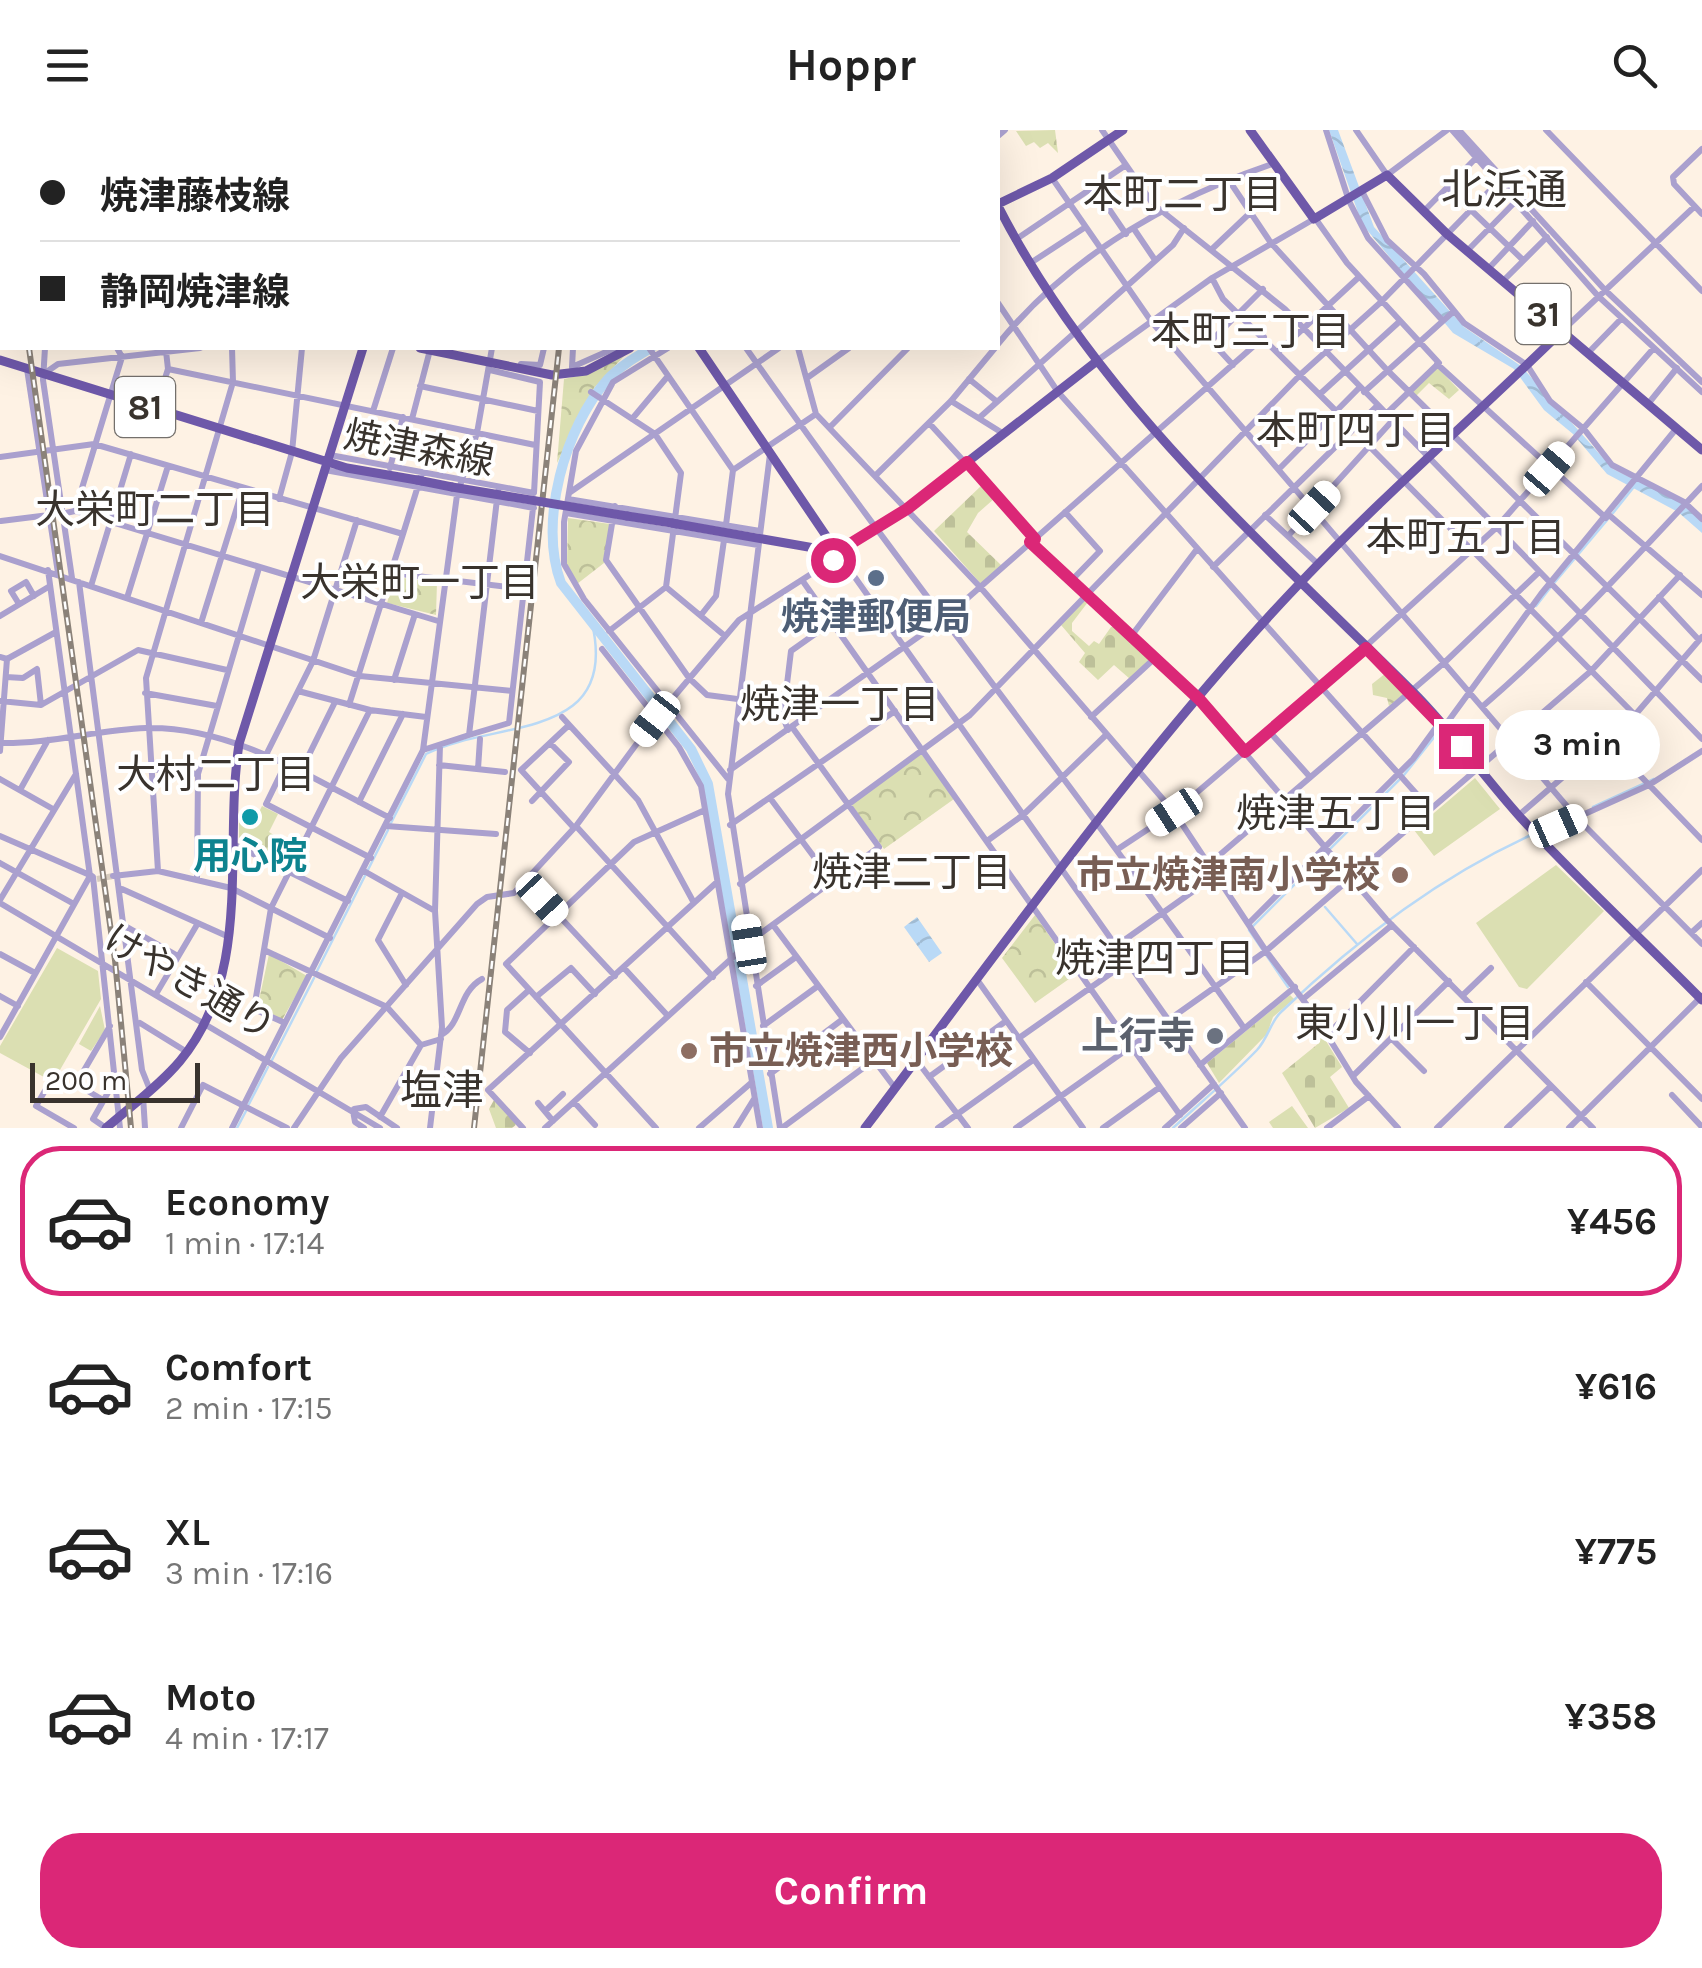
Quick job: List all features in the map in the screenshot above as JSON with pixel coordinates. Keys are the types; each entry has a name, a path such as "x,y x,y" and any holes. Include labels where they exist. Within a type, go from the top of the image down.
{"main road":[{"path":"1000,204 1052,178 1106,135 1124,130"},
{"path":"1250,130 1315,219 1362,194 1387,175"},
{"name":"31","path":"1387,175 1447,234 1505,279 1621,384 1702,450"},
{"path":"1000,209 1043,291 1156,432 1300,584 1410,690 1530,827 1701,998"},
{"path":"865,1128 1138,772 1264,623 1342,541 1562,331"},
{"path":"106,1128 119,1122 188,1052 206,1022 222,980 230,938 232,793 240,744 363,350"},
{"path":"429,350 540,374 575,374 626,350"},
{"path":"700,350 837,552 907,509 1097,361"},
{"name":"焼津森線","path":"0,360 328,462 837,552"}],"street":[{"path":"1326,130 1349,201 1368,238 1442,320"},
{"path":"1356,130 1387,175 1452,130"},
{"path":"1452,130 1602,293 1702,382"},
{"path":"1452,130 1602,293 1621,319 1702,392"},
{"path":"1546,130 1702,291"},
{"path":"1106,135 1161,210 1263,289 1702,739"},
{"path":"1702,149 1673,177 1702,214"},
{"path":"1423,212 1476,158"},
{"path":"1000,341 1043,291 1161,210 1272,164"},
{"path":"1015,240 1126,165"},
{"path":"1052,178 1151,322 1577,818 1702,944"},
{"path":"1228,179 1271,243 1368,350 1519,504 1702,680"},
{"path":"740,884 958,723 998,688 1245,430 1381,302 1498,182"},
{"path":"1094,186 1126,234"},
{"path":"1447,187 1524,260"},
{"path":"1362,194 1387,240 1416,266 1464,324 1527,365 1550,402 1584,428 1612,465 1684,502 1702,519"},
{"path":"1468,250 1516,202"},
{"path":"1562,331 1694,207"},
{"path":"1211,250 1251,212"},
{"path":"1097,361 1212,278 1315,219 1381,302 1482,408 1702,596"},
{"path":"1490,267 1533,222"},
{"path":"1028,264 1084,228"},
{"path":"979,418 1155,260 1184,228"},
{"path":"1134,229 1155,260"},
{"path":"1505,279 1547,237"},
{"path":"1278,352 1359,277"},
{"path":"1212,278 1223,299 1335,410"},
{"path":"1233,365 1211,341 1263,289"},
{"path":"1000,306 1058,392 1430,809"},
{"path":"1279,469 1335,410 1388,370 1454,311"},
{"path":"1587,354 1621,319"},
{"path":"1320,394 1399,322"},
{"path":"730,770 945,618 1264,337"},
{"path":"1118,850 1174,812 1473,552 1653,349"},
{"path":"45,350 52,450 93,678 116,876 121,888 139,1023 145,1128"},
{"path":"74,511 122,357 119,350"},
{"path":"44,374 58,364 168,350 168,369 155,410"},
{"path":"158,872 146,694 152,654 233,382 232,350"},
{"path":"280,499 292,452 302,350"},
{"path":"373,411 392,350"},
{"path":"412,419 425,350"},
{"path":"232,1128 247,1106 423,750 457,487 477,433 492,350"},
{"path":"490,364 538,367 544,361 544,350"},
{"path":"573,350 572,367 611,350"},
{"path":"747,350 799,425 1100,823 1244,1028"},
{"path":"569,496 777,350"},
{"path":"799,350 816,414 981,588 1174,812 1353,1076 1398,1128"},
{"path":"806,378 846,350"},
{"path":"830,427 906,350"},
{"path":"983,350 989,355"},
{"path":"877,474 951,400 993,350"},
{"path":"726,525 732,470 652,352 622,374 601,399 576,451 562,542 568,574 666,705 729,780"},
{"path":"423,750 509,724 534,508 540,382 490,364"},
{"path":"1385,414 1438,364"},
{"path":"1648,405 1677,368"},
{"path":"27,369 58,573"},
{"path":"168,369 535,444"},
{"path":"632,419 668,376"},
{"path":"970,378 995,400"},
{"path":"420,386 538,411"},
{"path":"591,392 655,434 681,472 666,587 609,632"},
{"path":"951,400 1004,434"},
{"path":"1213,568 1377,406"},
{"path":"732,470 768,450 816,414"},
{"path":"390,468 402,417"},
{"path":"1288,536 1392,421"},
{"path":"929,423 1070,582 1200,700 1392,925 1593,1128"},
{"path":"1248,924 1398,774 1442,724 1550,583 1676,429"},
{"path":"0,457 94,444 403,534"},
{"path":"1370,447 1635,715"},
{"path":"768,450 729,780 730,826 746,947 781,1128 874,1060"},
{"path":"91,586 131,454"},
{"path":"328,462 390,468 420,481 349,706"},
{"path":"127,598 168,466"},
{"path":"1483,706 1559,640 1674,510 1702,486"},
{"path":"457,487 498,487 534,493"},
{"path":"457,487 496,502 534,508"},
{"path":"469,735 498,487"},
{"path":"202,624 243,488"},
{"path":"569,496 616,506 724,540 759,538"},
{"path":"616,506 606,560 689,678 708,695 784,705"},
{"path":"61,514 74,511 438,621"},
{"path":"1065,512 1100,551 1070,582"},
{"path":"566,513 613,521 726,525 759,538"},
{"path":"0,519 49,515"},
{"path":"1265,515 1319,564"},
{"path":"266,756 312,661 357,520"},
{"path":"701,615 716,596 724,540"},
{"path":"1132,636 1198,549"},
{"path":"182,1128 204,1084 290,1128 387,1006 481,900 510,896 575,827 666,705 726,636 750,612 833,560 837,552 1245,1128"},
{"path":"0,556 360,676 512,691"},
{"path":"197,880 198,774 259,568"},
{"path":"48,570 93,877 119,1122"},
{"path":"1209,864 1445,662 1539,572"},
{"path":"392,573 524,589"},
{"path":"1016,1128 1266,950 1591,672 1680,575"},
{"path":"802,580 1180,1115"},
{"path":"19,604 12,590 26,582 34,596"},
{"path":"0,616 50,586"},
{"path":"666,587 726,636"},
{"path":"1519,815 1635,715 1700,639 1659,597"},
{"path":"394,680 414,614"},
{"path":"545,1128 746,947 879,847 790,728 784,705 791,650 832,622"},
{"path":"56,632 4,658 1,746 147,728 209,736 266,756 358,802 388,822 436,832 496,834"},
{"path":"2,702 41,705 138,650 227,670"},
{"path":"602,650 695,772 706,810 760,1128"},
{"path":"1092,718 1155,658"},
{"path":"6,677 23,678 37,669 41,705"},
{"path":"298,690 349,706 426,717"},
{"path":"146,694 217,706"},
{"path":"300,773 335,702"},
{"path":"285,1023 254,1009 270,908 370,710"},
{"path":"730,826 895,710"},
{"path":"358,802 403,714"},
{"path":"562,717 638,800 694,903"},
{"path":"569,725 521,770 713,976"},
{"path":"1270,731 1310,778"},
{"path":"987,841 1024,816 1106,735"},
{"path":"478,769 480,739"},
{"path":"1605,739 1702,840"},
{"path":"20,790 48,740"},
{"path":"532,801 569,762 550,743"},
{"path":"430,1128 441,1037 435,911 440,744"},
{"path":"1538,835 1647,783 1702,751"},
{"path":"439,765 505,772"},
{"path":"285,766 266,804 370,858"},
{"path":"150,769 198,774"},
{"path":"0,902 76,774"},
{"path":"0,779 52,809"},
{"path":"770,798 832,881"},
{"path":"498,971 560,917 634,842 706,810"},
{"path":"0,836 93,877"},
{"path":"231,843 348,901"},
{"path":"0,863 74,904"},
{"path":"1437,1128 1702,870"},
{"path":"364,871 435,911"},
{"path":"116,876 158,872 231,888 330,938"},
{"path":"1116,946 1216,875"},
{"path":"0,1036 93,877"},
{"path":"526,881 615,976"},
{"path":"523,1128 488,1090 718,881"},
{"path":"121,888 230,938"},
{"path":"402,893 378,940 406,985"},
{"name":"けやき通り","path":"0,902 319,1088 380,1128"},
{"path":"156,994 198,923"},
{"path":"1691,934 1702,923"},
{"path":"773,925 895,1089"},
{"path":"1303,999 1392,925"},
{"path":"126,926 178,956"},
{"path":"1326,1035 1414,947"},
{"path":"264,950 387,1006 421,1045"},
{"path":"0,954 35,973"},
{"path":"756,986 796,956"},
{"path":"1019,1038 1127,962"},
{"path":"506,964 650,1126"},
{"path":"536,998 571,968 595,994"},
{"path":"624,968 668,1016"},
{"path":"1462,995 1490,968"},
{"path":"380,1117 421,1045 450,1031 471,985 482,979"},
{"path":"978,981 1084,1128"},
{"path":"1353,1076 1449,981"},
{"path":"1586,982 1702,1099"},
{"path":"762,1026 818,986"},
{"path":"1200,1064 1295,987"},
{"path":"529,990 507,1010 504,1032 530,1053"},
{"path":"0,996 18,1006"},
{"path":"1568,1128 1701,998"},
{"path":"770,1074 843,1019"},
{"path":"929,1076 1006,1021"},
{"path":"139,1023 188,1052"},
{"path":"103,1100 76,1084 110,1026"},
{"path":"1391,1038 1424,1071"},
{"path":"938,1128 1033,1060"},
{"path":"917,1061 968,1128"},
{"path":"106,1128 93,1119 116,1079"},
{"path":"49,1084 36,1106 74,1128"},
{"path":"699,1128 752,1085"},
{"path":"1508,1128 1550,1086"},
{"path":"1103,1128 1160,1087"},
{"path":"1165,1128 1217,1089"},
{"path":"1182,1128 1217,1089"},
{"path":"545,1111 562,1094"},
{"path":"1672,1095 1702,1127"},
{"path":"1327,1128 1369,1096"},
{"path":"736,1128 754,1098"},
{"path":"574,1102 595,1126"},
{"path":"538,1104 553,1120"},
{"path":"364,1128 355,1122 352,1110 366,1108 396,1128"}],"green space":[{"path":"1055,130 1058,153 1048,143 1040,148 1034,142 1026,146 1016,131"},
{"path":"626,354 594,388 557,463 564,379 587,374"},
{"path":"1437,367 1459,390 1449,399 1429,383 1416,396 1411,391"},
{"path":"982,485 995,498 978,513 967,532 1002,566 981,584 934,531"},
{"path":"568,518 610,524 604,563 577,584 567,564"},
{"path":"395,577 437,582 436,615 387,603"},
{"path":"1084,599 1088,602 1072,623 1072,631 1089,646 1094,641 1099,644 1111,627 1119,627 1152,658 1130,679 1114,665 1098,680 1079,662 1085,653 1061,625"},
{"path":"1386,673 1406,693 1389,706 1387,698 1373,695 1372,684"},
{"path":"920,752 954,799 884,849 851,804"},
{"path":"1475,778 1500,809 1434,856 1414,830"},
{"path":"262,806 278,814 269,832 277,837 268,857 239,839 239,822 251,828"},
{"path":"1556,865 1604,911 1527,989 1519,987 1476,923"},
{"path":"1035,915 1076,974 1035,1003 1002,958"},
{"path":"57,948 98,971 101,999 53,1082 0,1053 0,1046"},
{"path":"269,954 307,976 282,1020 258,1005"},
{"path":"1290,995 1294,999 1273,1017 1267,1034 1219,1083 1207,1063"},
{"path":"100,1006 105,1030 91,1051 79,1044"},
{"path":"1315,1023 1342,1067 1330,1077 1349,1108 1315,1128 1282,1073 1319,1043 1309,1027"},
{"path":"494,1100 517,1124 512,1128 496,1128 489,1109"},
{"path":"1292,1106 1308,1128 1273,1128 1269,1122"}],"water":[{"path":"1329,130 1338,130 1374,227 1464,327 1521,366 1613,469 1680,502 1702,522 1702,533 1678,512 1607,474 1573,434 1544,410 1514,369 1453,333 1362,224"},
{"path":"917,917 942,953 929,962 904,927"}],"waterway":[{"path":"648,350 608,379 579,423 554,504 555,559 561,583 691,749 708,784 768,1128"},
{"path":"1613,513 1633,488"},
{"path":"1555,582 1608,519"},
{"path":"1536,606 1550,588"},
{"path":"391,823 426,754 545,720 570,708 587,689 596,662 592,623"},
{"path":"1404,775 1443,726"},
{"path":"1593,807 1654,779"},
{"path":"1288,987 1249,930 1399,780"},
{"path":"317,971 388,830"},
{"path":"1173,1128 1257,1050 1278,1016 1338,961 1431,891 1531,835"},
{"path":"1325,907 1357,944"},
{"path":"272,1060 314,978"},
{"path":"249,1104 268,1067"},
{"path":"237,1128 246,1111"}],"tunnel":[{"path":"97,879 113,876"}],"railway":[{"path":"29,350 115,960 131,1128"},
{"path":"474,1128 559,350"}],"place":[{"name":"焼津郵便局","path":"876,578"},
{"name":"用心院","path":"250,817"},
{"name":"市立焼津南小学校","path":"1400,875"},
{"name":"上行寺","path":"1215,1036"},
{"name":"市立焼津西小学校","path":"689,1051"}],"district":[{"name":"北浜通","path":"1504,189"},
{"name":"本町二丁目","path":"1183,194"},
{"name":"本町三丁目","path":"1251,331"},
{"name":"本町四丁目","path":"1356,430"},
{"name":"大栄町二丁目","path":"155,509"},
{"name":"本町五丁目","path":"1466,537"},
{"name":"大栄町一丁目","path":"420,582"},
{"name":"焼津一丁目","path":"840,704"},
{"name":"大村二丁目","path":"216,774"},
{"name":"焼津五丁目","path":"1336,813"},
{"name":"焼津二丁目","path":"912,872"},
{"name":"焼津四丁目","path":"1155,958"},
{"name":"東小川一丁目","path":"1415,1023"},
{"name":"塩津","path":"442,1090"}],"route":[{"path":"833,560 837,552 907,509 967,462 1035,539 1030,542 1200,700 1245,752 1366,648 1461,746"}]}
